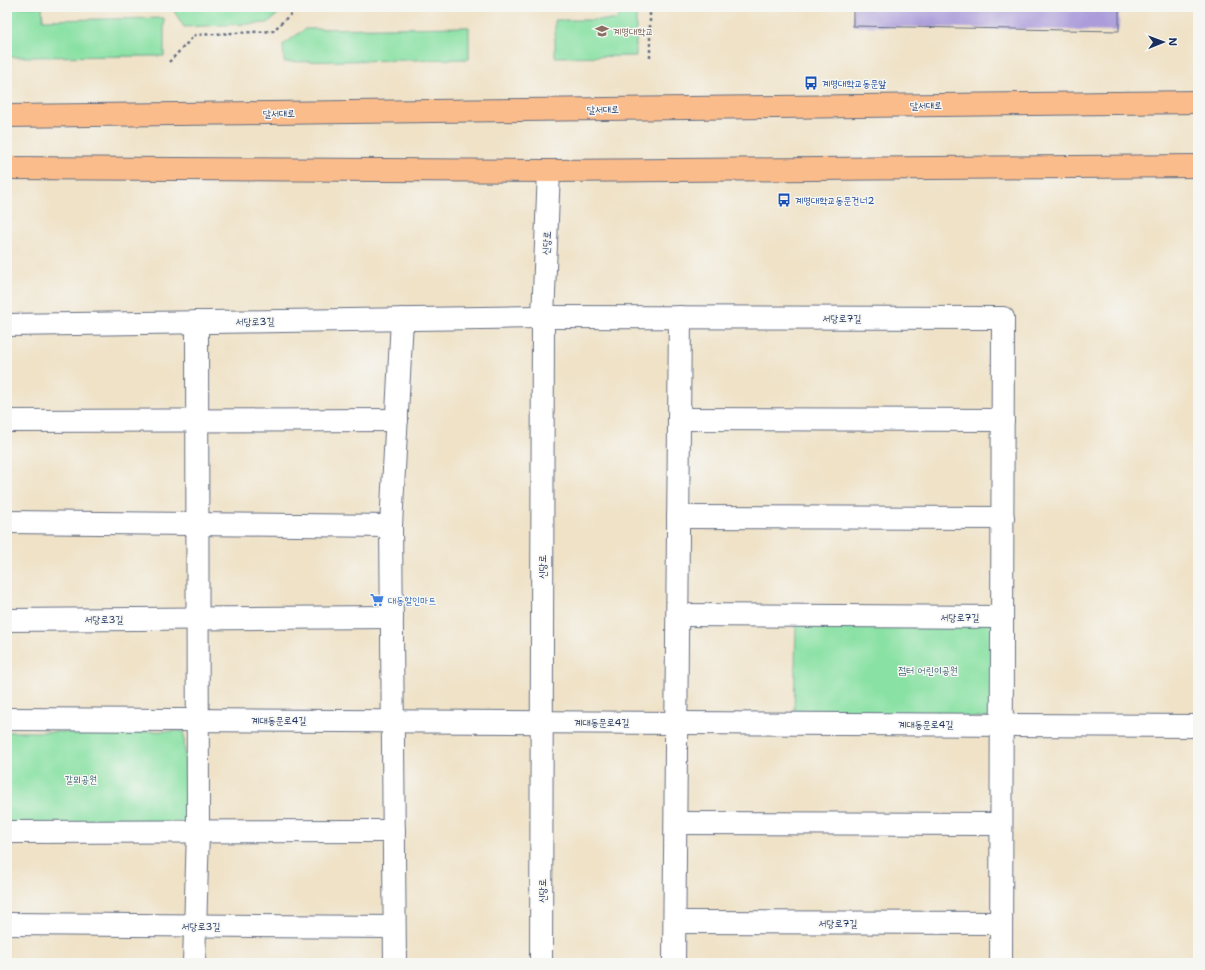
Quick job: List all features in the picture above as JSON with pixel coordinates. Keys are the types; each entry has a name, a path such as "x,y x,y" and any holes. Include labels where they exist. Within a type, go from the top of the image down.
{"main road":[{"name":"달서대로","path":"13,115 1198,102"},
{"path":"7,168 550,171 1198,166"}],"street":[{"name":"신당로","path":"541,963 542,316 550,171"},
{"name":"서당로3길","path":"7,325 542,316 680,317"},
{"path":"674,963 680,317"},
{"name":"서당로7길","path":"680,317 1003,318 1001,963"},
{"path":"395,963 391,526 402,319"},
{"path":"194,963 198,832 196,322"},
{"path":"679,419 1003,420"},
{"path":"7,421 397,420"},
{"path":"678,517 1002,518"},
{"path":"7,522 391,526"},
{"name":"서당로7길","path":"678,615 1002,617"},
{"name":"서당로3길","path":"7,620 392,617"},
{"name":"계대동문로4길","path":"7,719 1198,726"},
{"path":"676,823 1001,824"},
{"path":"7,832 394,831"},
{"name":"서당로7길","path":"675,922 1001,923"},
{"name":"서당로3길","path":"7,924 394,928"}],"path":[{"path":"169,62 195,35 273,31 298,7"},
{"path":"650,7 650,60"}],"green space":[{"path":"7,7 42,7 43,20 164,18 164,56 7,57"},
{"path":"174,7 280,7 280,12 268,23 184,27 174,11"},
{"path":"627,7 636,7 636,56 555,57 555,20 616,20"},
{"path":"469,27 469,59 284,62 283,45 305,29"},
{"name":"점터 어린이공원","path":"796,622 996,622 996,718 794,715"},
{"name":"갈뫼공원","path":"184,731 187,822 7,828 7,732"}],"building":[{"path":"853,7 1119,7 1119,31 853,26"}],"place":[{"name":"계명대학교","path":"602,31"},
{"name":"계명대학교동문앞","path":"811,83"},
{"name":"계명대학교동문건너2","path":"784,200"},
{"name":"대동할인마트","path":"377,600"}]}
